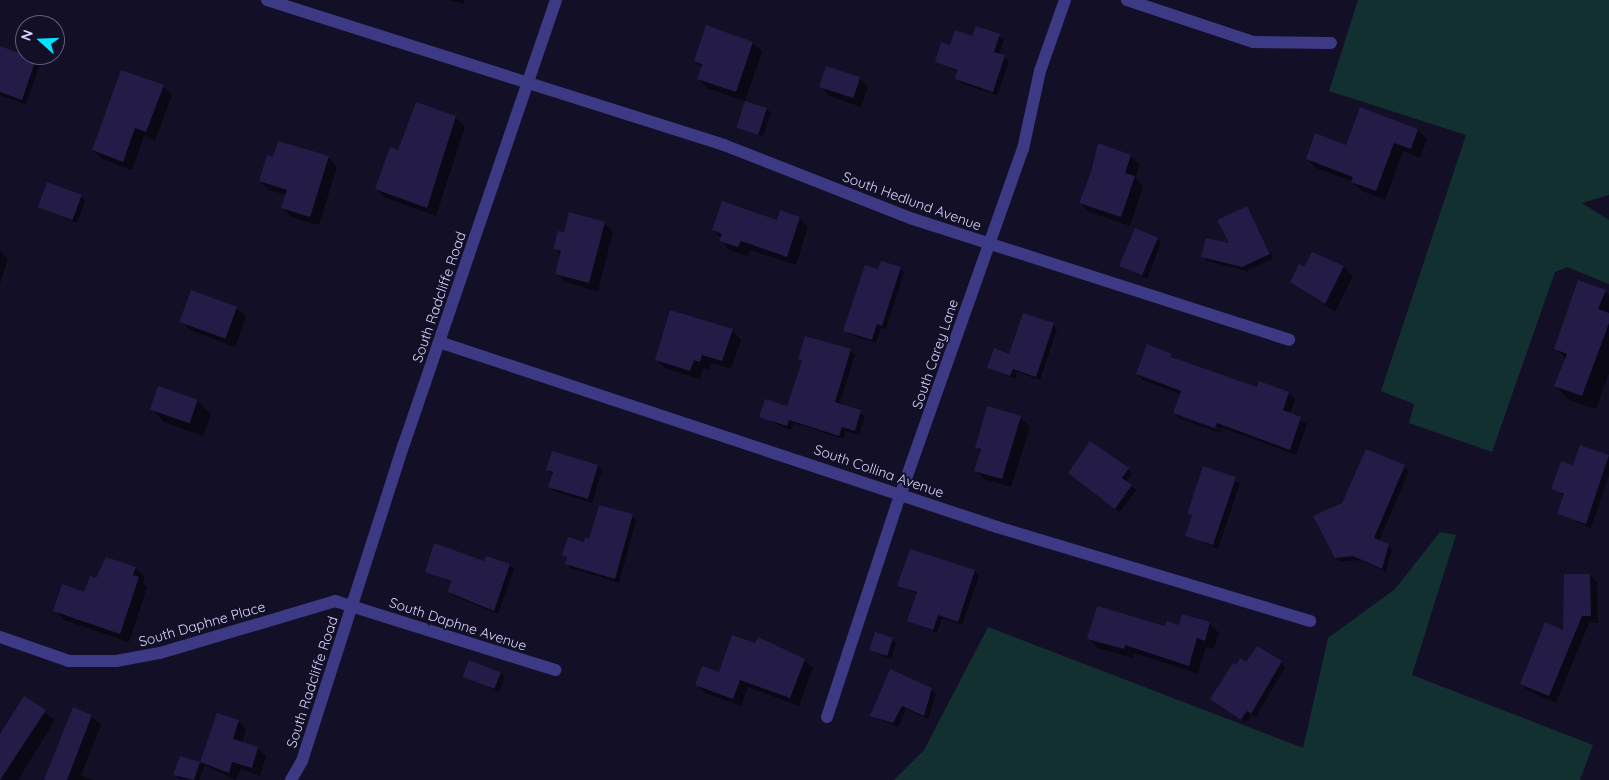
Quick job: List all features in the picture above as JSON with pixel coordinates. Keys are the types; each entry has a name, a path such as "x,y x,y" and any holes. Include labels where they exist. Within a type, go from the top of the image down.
{"street":[{"path":"267,0 527,83"},
{"name":"South Radcliffe Road","path":"291,780 302,761 439,342 556,0"},
{"name":"South Carey Lane","path":"827,717 901,494 1023,149 1040,71 1065,0"},
{"path":"1127,0 1253,42 1330,44"},
{"name":"South Hedlund Avenue","path":"527,83 724,145 876,206 1289,340"},
{"name":"South Collina Avenue","path":"439,342 997,527 1310,621"},
{"name":"South Daphne Place","path":"0,638 69,661 116,660 160,653 321,603 335,601 353,604"},
{"name":"South Daphne Avenue","path":"353,604 517,660 555,670"}],"green space":[{"path":"1358,0 1609,0 1609,195 1582,203 1609,220 1609,284 1567,267 1555,272 1492,452 1409,423 1414,404 1381,391 1466,135 1329,91"},
{"path":"1440,532 1456,535 1412,675 1593,745 1580,780 894,780 924,750 988,627 1303,748 1328,638 1395,589"}],"building":[{"path":"706,25 753,42 736,92 697,79 702,64 694,61"},
{"path":"976,26 1000,34 994,52 1005,55 993,92 955,79 957,70 935,62 941,42 950,45 955,30 972,36"},
{"path":"0,46 15,51 15,65 34,65 22,100 0,92"},
{"path":"826,66 860,77 853,98 819,87"},
{"path":"121,70 164,85 146,132 135,128 123,162 92,150"},
{"path":"745,101 767,108 758,135 736,128"},
{"path":"416,102 456,116 427,208 375,189 390,147 398,150"},
{"path":"1360,107 1418,129 1411,149 1394,143 1376,191 1351,182 1353,177 1306,159 1315,133 1346,145"},
{"path":"278,141 329,156 310,217 281,208 287,190 259,181 267,155 273,157"},
{"path":"1098,143 1131,155 1125,173 1135,176 1121,217 1079,203 1091,172"},
{"path":"47,182 82,195 73,220 38,207"},
{"path":"722,201 777,220 780,210 800,217 787,257 741,241 738,247 719,241 722,234 712,230"},
{"path":"1247,206 1270,254 1242,267 1201,257 1206,238 1229,243 1217,220"},
{"path":"569,212 605,222 589,283 555,274 561,251 553,249 558,231 564,232"},
{"path":"1135,228 1158,238 1142,276 1119,266"},
{"path":"1312,252 1344,266 1325,304 1290,282 1299,264 1304,267"},
{"path":"881,261 901,267 882,326 877,324 872,340 843,331 865,265 878,269"},
{"path":"1578,280 1606,290 1598,309 1609,313 1609,323 1582,396 1554,386 1567,354 1554,349"},
{"path":"191,290 237,307 225,339 179,322"},
{"path":"670,310 733,329 722,361 702,355 700,362 694,360 690,371 655,360"},
{"path":"1023,313 1054,323 1036,377 1013,369 1010,376 987,368 994,348 1009,354"},
{"path":"805,336 851,349 835,402 861,410 855,431 842,427 839,436 789,420 787,426 759,417 765,399 787,406 802,361 798,359"},
{"path":"1147,344 1172,354 1171,357 1257,387 1259,381 1289,392 1283,410 1301,417 1290,450 1217,423 1215,428 1173,413 1181,391 1136,374"},
{"path":"158,386 198,400 190,423 150,410"},
{"path":"987,406 1021,416 1002,479 974,471 981,449 975,448"},
{"path":"1090,441 1129,468 1122,478 1132,485 1115,509 1068,473"},
{"path":"1580,445 1609,455 1586,524 1557,514 1564,494 1551,489 1561,461 1573,465"},
{"path":"1366,449 1405,465 1374,538 1389,544 1382,569 1353,556 1335,558 1313,516 1342,503"},
{"path":"552,451 598,465 588,499 548,487 553,472 546,470"},
{"path":"1203,466 1236,477 1213,545 1185,536 1192,515 1187,514"},
{"path":"599,505 633,514 615,579 565,564 567,557 562,555 568,537 584,542 585,537 589,539"},
{"path":"434,543 484,561 486,556 510,564 494,611 448,592 451,581 425,572"},
{"path":"910,549 975,570 958,622 938,615 933,630 907,621 917,592 897,586"},
{"path":"106,557 136,567 133,575 139,577 120,634 53,611 62,584 84,592 90,576 96,578"},
{"path":"1564,574 1590,574 1591,616 1582,616 1549,696 1520,684 1545,622 1563,630"},
{"path":"1097,606 1165,626 1167,621 1179,625 1182,614 1210,622 1205,641 1197,638 1189,666 1125,645 1124,649 1087,639"},
{"path":"875,632 893,638 887,656 869,650"},
{"path":"732,635 755,643 758,637 805,659 790,698 740,680 733,699 695,685 702,666 719,672"},
{"path":"1257,646 1282,661 1251,714 1247,711 1241,720 1210,699 1233,663 1236,665 1240,658 1246,662"},
{"path":"469,660 501,672 494,689 463,677"},
{"path":"890,669 932,688 924,716 902,706 893,723 870,716"},
{"path":"24,696 46,710 0,780 0,734"},
{"path":"73,707 92,715 67,780 44,780"},
{"path":"217,713 239,720 233,739 258,747 252,768 232,762 229,773 200,762"},
{"path":"180,756 200,762 194,780 173,775"}]}
